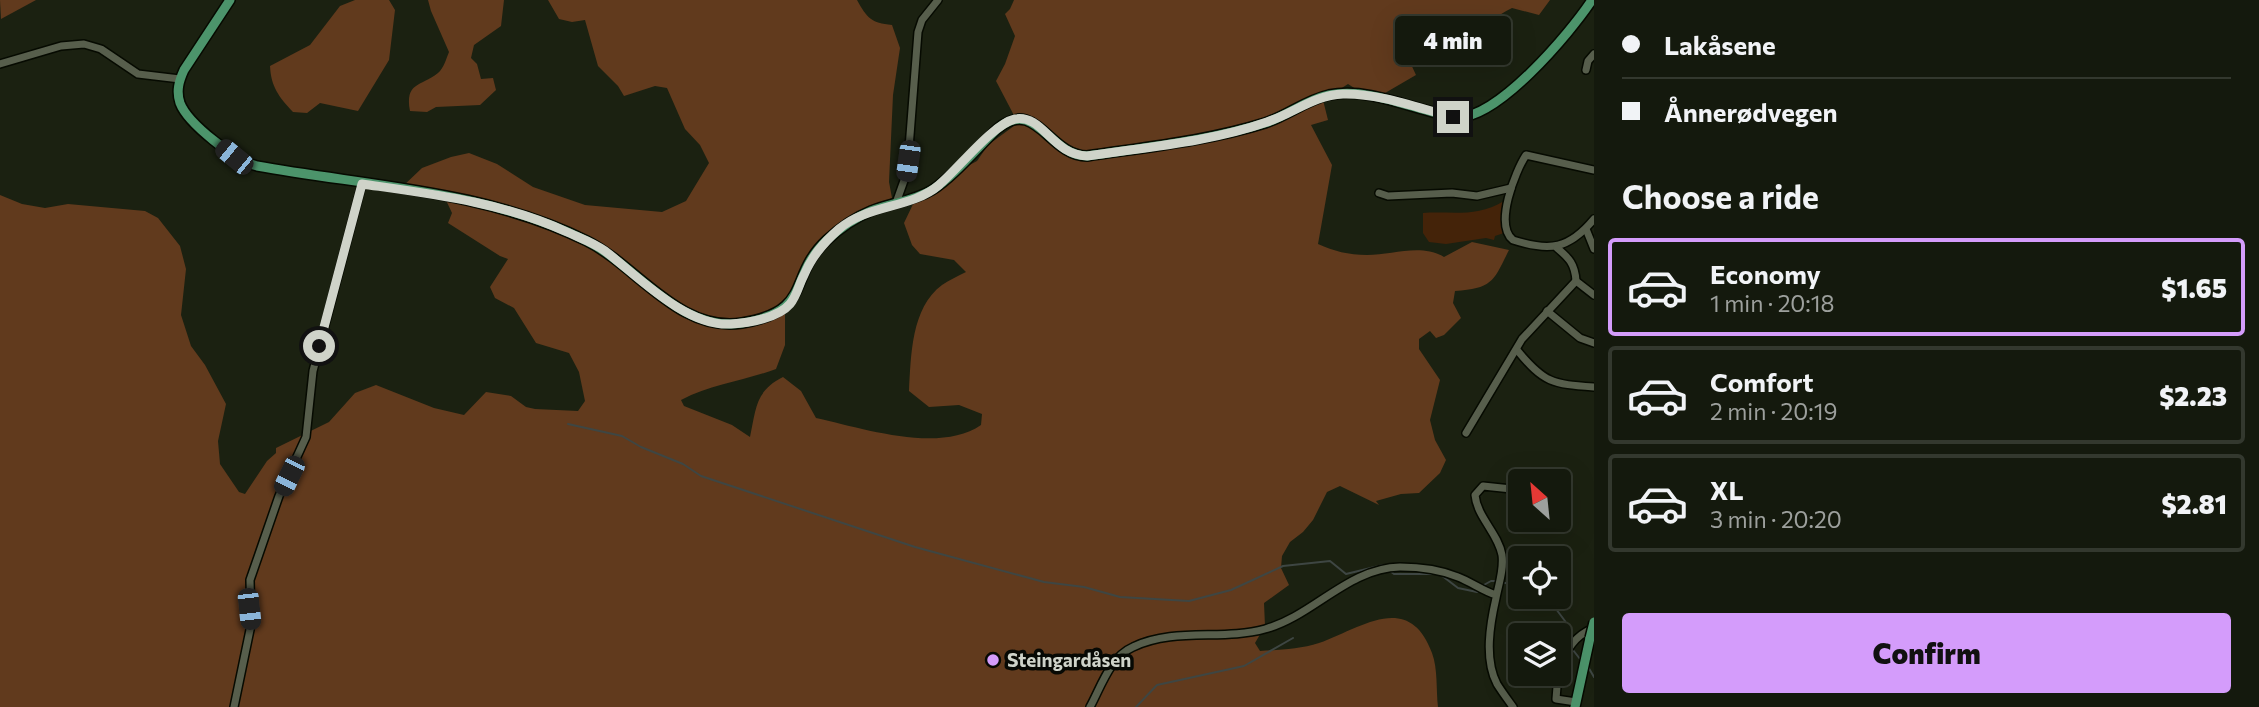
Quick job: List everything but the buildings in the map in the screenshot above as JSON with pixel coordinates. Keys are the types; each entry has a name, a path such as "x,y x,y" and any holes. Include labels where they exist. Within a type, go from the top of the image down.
{"main road":[{"path":"230,0 180,79 178,95 185,112 234,157 257,166 484,203 554,226 604,251 681,308 705,320 721,324 749,321 773,315 785,308 793,299 815,253 824,243 855,218 931,191 997,129 1008,122 1027,120 1038,126 1067,152 1087,156 1212,136 1267,122 1316,99 1333,95 1369,96 1453,117 1476,114 1498,100 1559,44 1592,0"},
{"path":"1575,704 1594,622"}],"street":[{"path":"896,203 908,161 918,32 922,20 938,0"},
{"path":"0,64 61,46 84,44 101,49 138,74 180,79"},
{"path":"1586,70 1588,61 1594,54"},
{"path":"1594,170 1526,155 1511,188 1505,217 1507,236 1521,243 1557,248 1571,260 1576,281 1594,295"},
{"path":"234,707 251,625 250,580 279,496 306,437 313,371 362,184"},
{"path":"1379,193 1388,196 1452,193 1477,196 1511,188"},
{"path":"1557,248 1586,229 1594,219"},
{"path":"1586,229 1594,248"},
{"path":"1466,433 1499,374 1529,330 1576,281"},
{"path":"1547,311 1580,338 1594,343"},
{"path":"1517,350 1544,378 1559,383 1594,387"},
{"path":"1508,489 1483,486 1475,495 1477,507 1500,547 1502,557 1502,574 1490,632 1491,662 1496,683 1513,707"},
{"path":"1090,707 1112,664 1133,646 1165,637 1263,630 1308,609 1370,573 1399,567 1421,568 1456,576 1496,595"},
{"path":"1571,645 1586,631 1594,628"},
{"path":"1555,703 1575,704"}],"shaded area":[{"path":"0,0 36,0 1,19"},
{"path":"355,0 389,0 395,10 389,60 358,111 320,103 307,113 293,112 277,91 270,66 310,45 340,6"},
{"path":"428,0 504,0 501,26 474,45 471,58 477,64 481,79 493,78 496,90 480,105 436,107 427,112 410,111 412,90 440,71 449,52"},
{"path":"548,0 857,0 870,19 892,25 900,48 893,95 889,182 892,198 860,213 808,259 785,311 785,345 776,369 704,390 681,400 684,406 732,425 750,437 758,402 767,388 783,377 801,391 816,418 900,436 944,438 981,425 982,414 959,405 929,407 909,391 911,363 918,319 924,306 942,285 966,272 954,260 920,254 912,245 904,223 915,200 977,161 988,145 1018,123 996,81 1015,36 1005,14 1014,0 1550,0 1539,15 1512,8 1457,45 1409,60 1416,75 1373,100 1348,84 1323,100 1328,120 1311,125 1332,165 1318,244 1360,255 1416,250 1444,257 1472,242 1509,250 1495,276 1485,285 1455,291 1453,303 1461,318 1444,335 1436,338 1430,331 1419,339 1419,349 1440,380 1430,420 1435,440 1446,460 1440,473 1419,493 1401,494 1376,501 1379,505 1340,486 1327,492 1313,520 1290,542 1282,556 1281,568 1289,585 1264,603 1265,626 1255,643 1260,651 1305,647 1367,623 1397,618 1411,623 1422,634 1432,653 1438,707 0,707 0,195 22,204 45,208 68,204 145,211 158,218 180,246 186,269 181,315 191,346 205,365 226,404 218,441 220,464 239,492 245,494 267,461 276,453 276,448 329,422 355,393 376,385 434,408 464,415 486,392 511,396 526,407 535,409 578,411 585,401 579,372 569,353 536,343 514,308 495,298 490,287 508,259 448,223 452,213 445,198 401,188 422,168 469,153 497,164 533,187 585,205 662,212 686,201 709,163 700,145 685,129 667,88 655,86 624,96 598,66 585,20 572,22 559,19"},
{"path":"1507,201 1504,233 1495,236 1494,240 1486,238 1446,244 1429,242 1423,233 1423,213 1474,212"}],"waterway":[{"path":"568,424 622,436 683,464 701,476 915,547 1044,582 1084,587 1120,597 1189,601 1231,590 1283,566 1330,561 1346,574 1383,565 1386,567"},
{"path":"1390,571 1394,574 1436,574"},
{"path":"1441,575 1458,588 1479,591"},
{"path":"1482,586 1496,581"},
{"path":"1501,582 1508,584"},
{"path":"1556,609 1566,623"},
{"path":"1136,707 1157,685 1244,666 1293,638"},
{"path":"1573,650 1580,659"},
{"path":"1587,665 1594,677"}],"place":[{"name":"Steingardåsen","path":"993,660"}],"route":[{"path":"319,346 362,184 484,203 554,226 604,251 681,308 705,320 729,324 780,312 793,299 815,253 842,227 872,211 931,191 997,129 1013,120 1031,121 1067,152 1087,156 1212,136 1267,122 1305,103 1333,95 1369,96 1453,117"}]}
